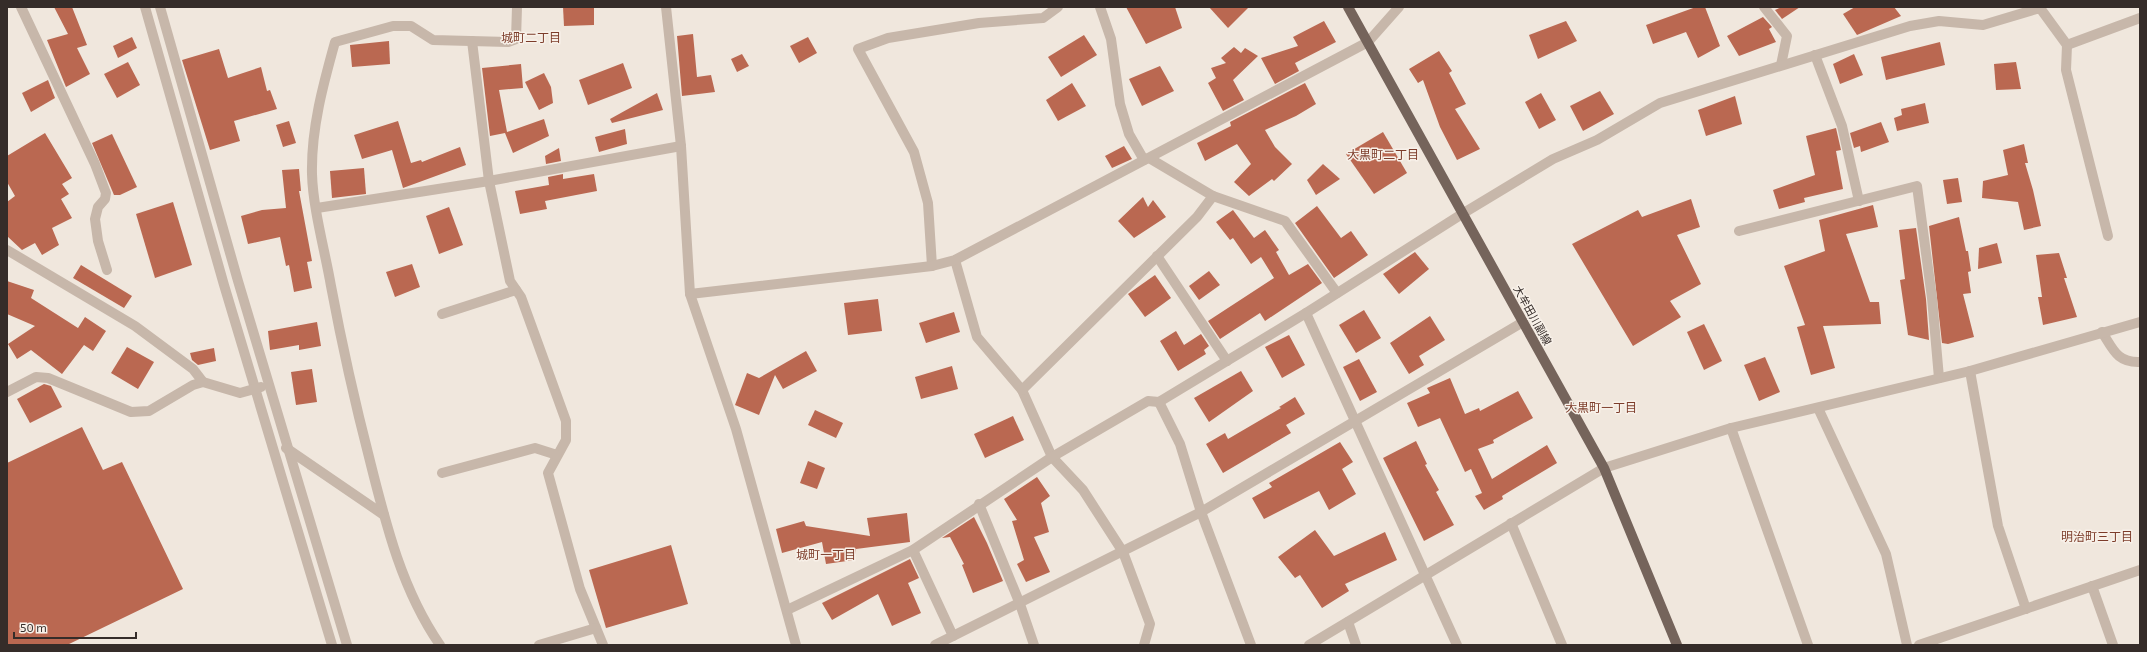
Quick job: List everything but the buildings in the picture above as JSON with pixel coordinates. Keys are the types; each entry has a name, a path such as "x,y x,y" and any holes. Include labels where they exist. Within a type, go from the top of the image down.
{"main road":[{"name":"大牟田川副線","path":"1348,7 1604,468 1677,645"}],"street":[{"path":"21,7 95,164 106,192 105,199 98,207 95,219 98,242 107,270"},
{"path":"145,7 222,278 332,645"},
{"path":"160,7 287,448 347,645"},
{"path":"440,645 431,631 403,576 384,515 347,369 312,176 313,138 322,86 335,42 393,26 411,26 433,40 508,42 516,39 517,7"},
{"path":"666,7 681,146 690,294 736,429 796,645"},
{"path":"932,266 928,203 914,152 858,49 888,38 979,23 1043,18 1058,7"},
{"path":"1100,7 1111,39 1120,104 1129,134 1146,159 1213,196 1285,221 1337,293"},
{"path":"690,294 932,266 955,260 1368,42 1400,7"},
{"path":"1764,7 1787,36 1781,65"},
{"path":"787,610 913,550 979,504 1052,457 1148,401 1159,402 1306,313 1462,214 1553,159 1597,140 1660,103 1910,26 1939,21 1983,26 2040,7 2067,45 2066,70 2108,236"},
{"path":"2067,45 2140,18"},
{"path":"472,41 489,181 510,280 521,297 566,421 566,440 548,473 580,589 603,645"},
{"path":"1814,55 1842,126 1859,201"},
{"path":"317,208 489,181 681,146"},
{"path":"1739,232 1917,186 1932,298 1939,378"},
{"path":"1022,390 1197,217 1213,196"},
{"path":"7,250 136,326 193,369 203,382"},
{"path":"1157,256 1227,361"},
{"path":"955,260 977,337 1022,390 1052,457 1083,490 1123,552 1150,624 1144,645"},
{"path":"442,314 516,290"},
{"path":"1306,313 1457,645"},
{"path":"935,645 1020,604 1201,512 1523,322"},
{"path":"1309,645 1604,468 1731,428 1970,370 2140,322"},
{"path":"2102,332 2118,357 2133,362 2140,362"},
{"path":"1970,370 1998,526 2026,609"},
{"path":"7,392 36,377 48,378 131,412 149,411 193,385 203,382 240,393 269,385"},
{"path":"1159,402 1180,444 1201,512 1251,645"},
{"path":"1818,408 1886,554 1907,645"},
{"path":"1731,428 1808,645"},
{"path":"274,453 287,448"},
{"path":"287,448 384,515"},
{"path":"442,473 535,448 558,455"},
{"path":"979,504 1020,604 1034,645"},
{"path":"1511,523 1562,645"},
{"path":"913,550 953,636"},
{"path":"1919,645 2140,570"},
{"path":"2092,586 2113,645"},
{"path":"1348,622 1356,645"},
{"path":"539,645 596,628"}],"district":[{"name":"城町二丁目","path":"531,37"},
{"name":"大黒町二丁目","path":"1383,154"},
{"name":"大黒町一丁目","path":"1601,407"},
{"name":"明治町三丁目","path":"2097,536"},
{"name":"城町一丁目","path":"826,554"}]}
